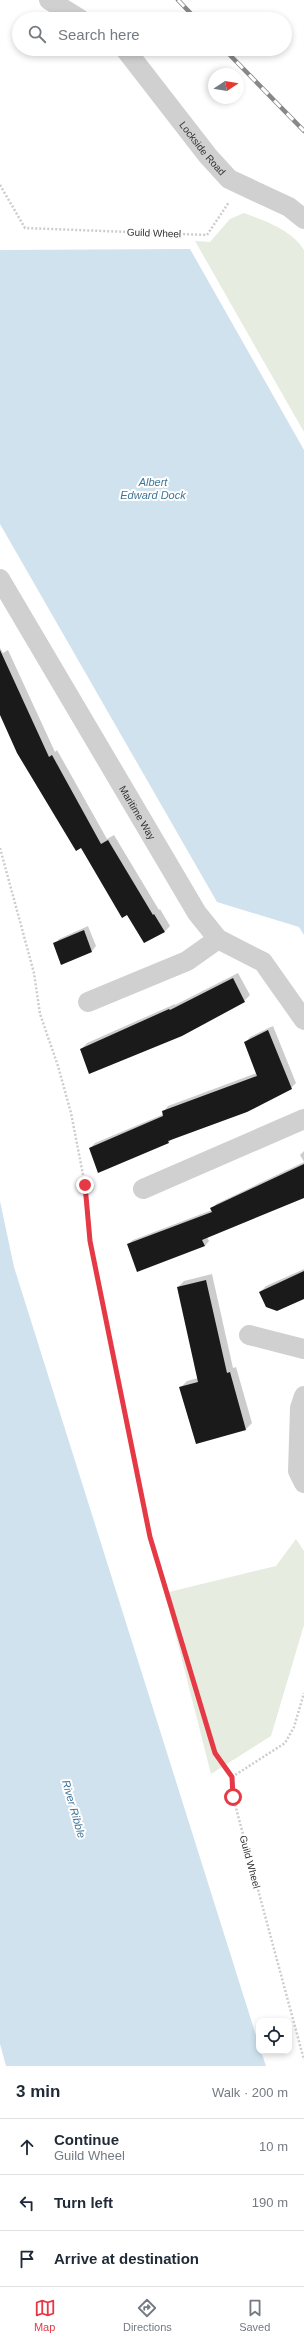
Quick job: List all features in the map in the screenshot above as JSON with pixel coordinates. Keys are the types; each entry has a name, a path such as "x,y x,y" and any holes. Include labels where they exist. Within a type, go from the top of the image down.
{"street":[{"path":"49,0 69,12"},
{"name":"Lockside Road","path":"130,56 208,156 229,179 289,207 304,219"},
{"name":"Maritime Way","path":"0,579 197,913 218,939 263,962 304,1020"},
{"path":"88,1002 187,961 218,939"},
{"path":"143,1189 304,1119"},
{"path":"249,1335 304,1349"},
{"path":"304,1396 300,1408 298,1471 304,1483"}],"path":[{"name":"Guild Wheel","path":"0,185 25,228 207,235 228,201 235,203"},
{"path":"0,848 34,973 40,1014 58,1066 71,1113 85,1185 90,1241 150,1537 215,1753 232,1777 285,1743 294,1727 304,1693"},
{"name":"Guild Wheel","path":"232,1777 233,1797 304,2060"}],"shaded area":[{"path":"244,213 277,227 293,237 304,250 304,432 195,241 210,242 230,219"},
{"path":"296,1539 304,1551 304,1625 271,1736 211,1774 165,1593 276,1566"}],"water":[{"name":"Albert Edward Dock","path":"190,249 304,450 304,935 299,927 217,902 0,524 0,250"},
{"name":"River Ribble","path":"0,1201 14,1267 256,2035 256,2054 262,2054 266,2066 6,2066 0,2044"}],"building":[{"path":"0,650 49,757 52,755 101,844 108,840 153,915 154,914 165,932 144,943 127,915 122,918 81,848 76,851 17,753 0,715"},
{"path":"84,930 92,952 61,965 53,943"},
{"path":"233,978 245,1002 182,1036 89,1074 80,1049 169,1009 170,1010"},
{"path":"268,1030 292,1089 247,1112 168,1141 169,1143 98,1173 89,1148 163,1116 162,1111 257,1076 244,1042"},
{"path":"304,1164 304,1198 202,1240 205,1246 137,1272 127,1244 212,1212 210,1208"},
{"path":"304,1271 304,1299 277,1311 266,1307 259,1292"},
{"path":"206,1280 227,1373 230,1372 246,1430 196,1444 179,1387 198,1382 177,1287"}],"railway":[{"path":"178,0 189,12"},
{"path":"231,56 304,131"}],"route":[{"path":"85,1185 90,1241 150,1537 215,1753 232,1777 233,1797"}]}
